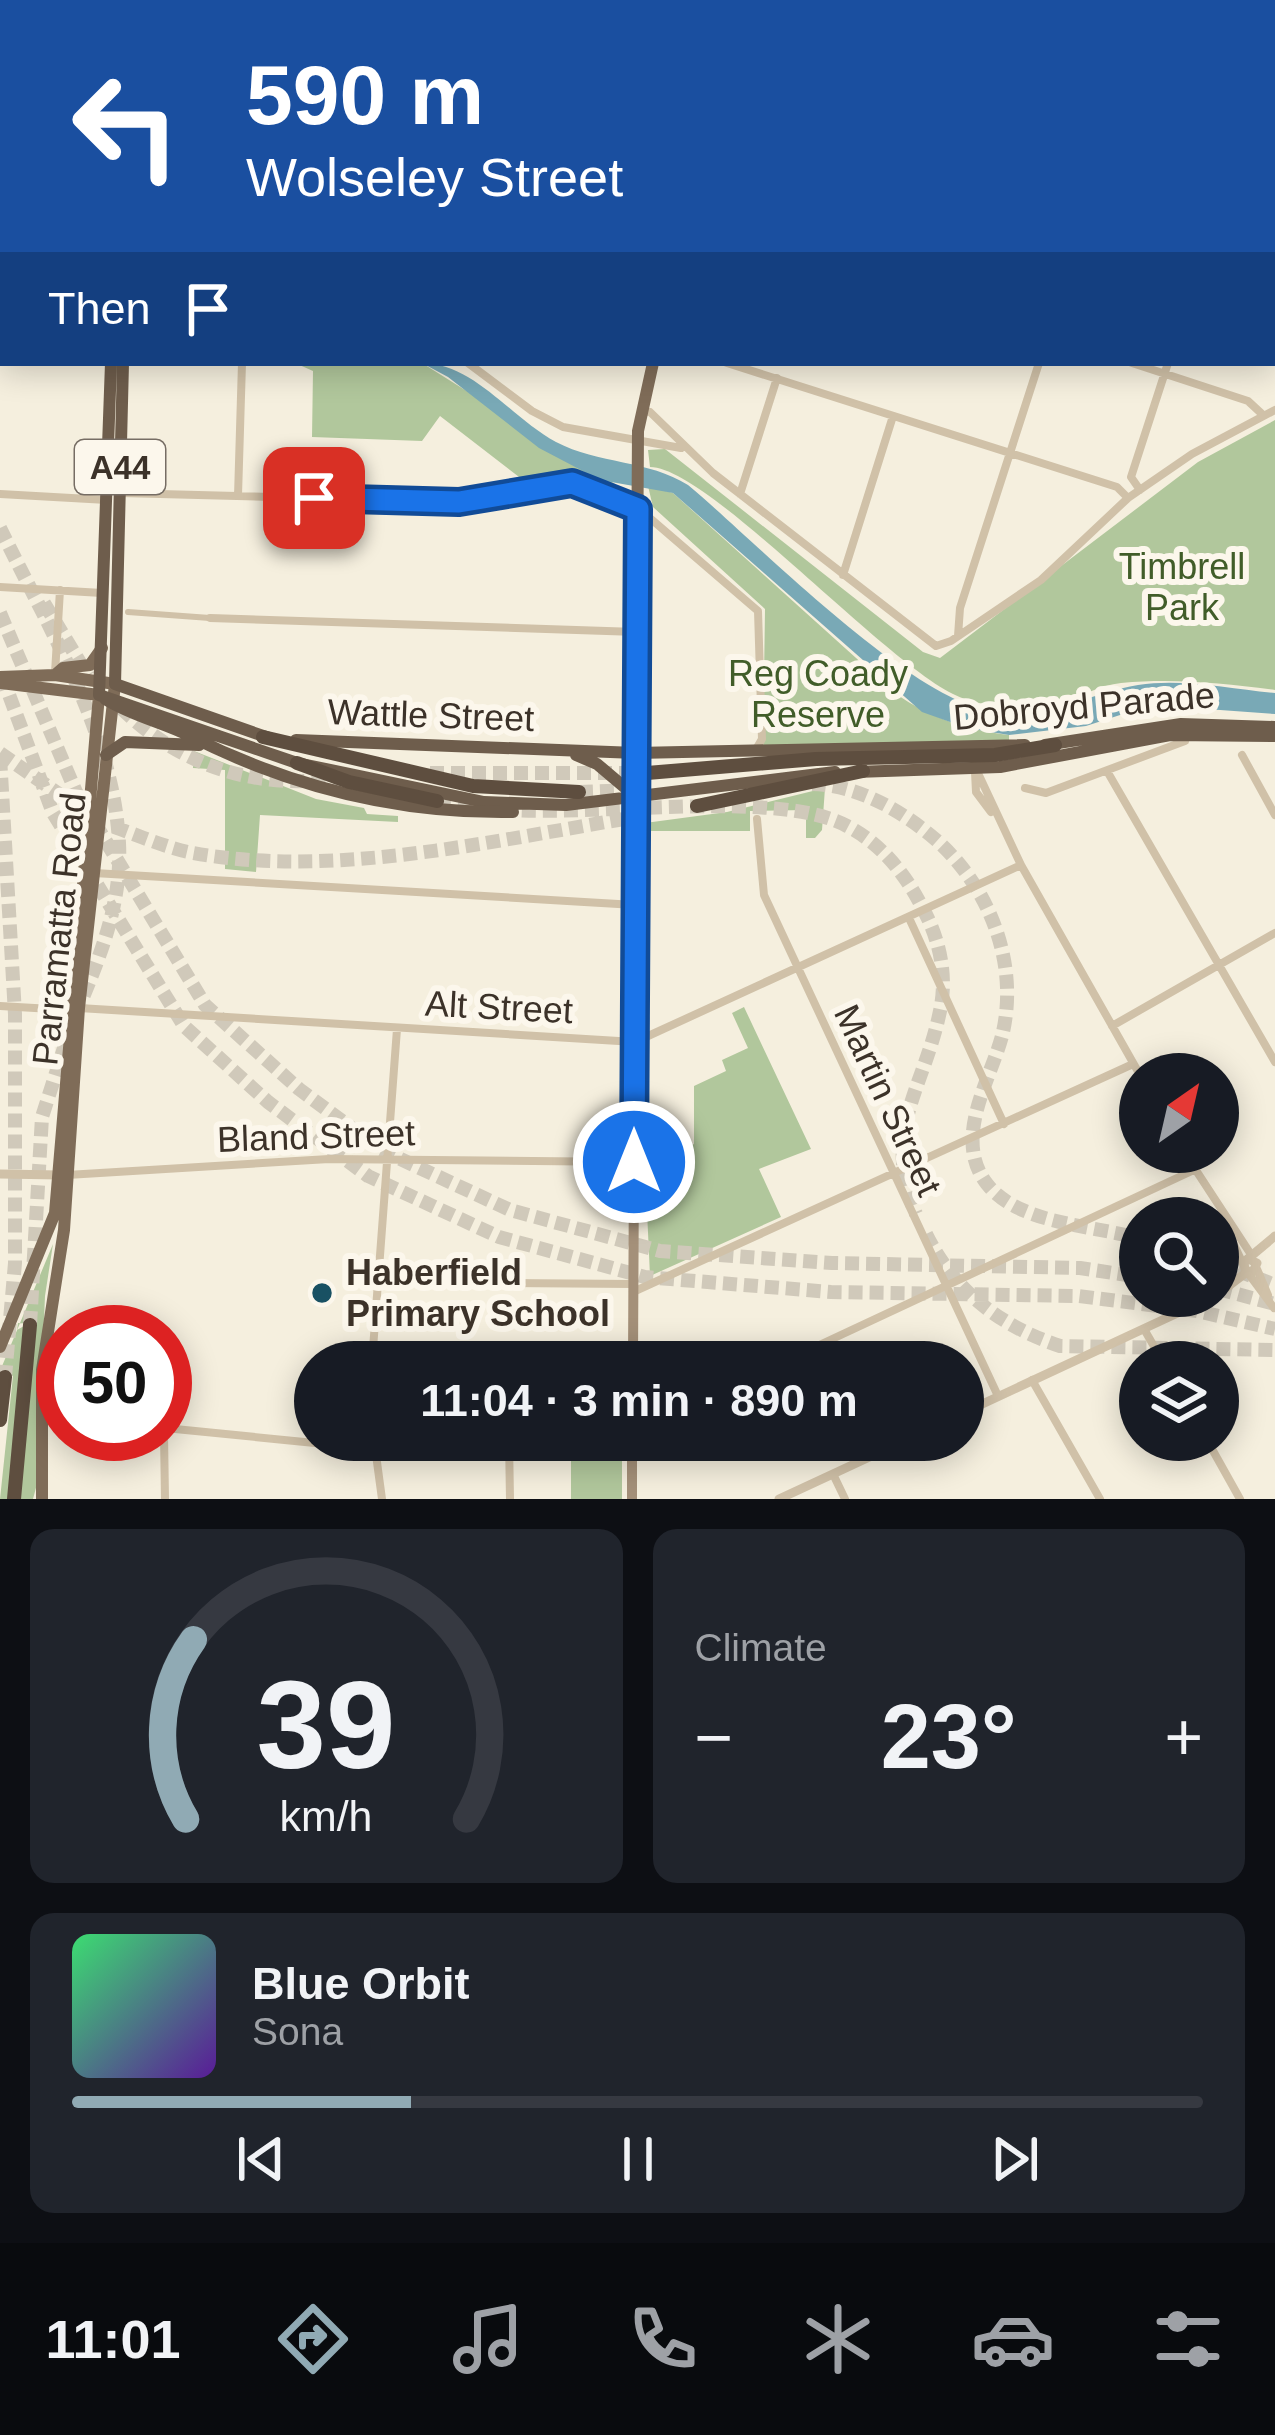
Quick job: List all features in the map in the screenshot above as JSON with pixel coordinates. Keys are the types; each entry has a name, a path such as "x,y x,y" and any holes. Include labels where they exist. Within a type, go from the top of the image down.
{"highway":[{"name":"Parramatta Road","path":"104,683 119,650 111,366"},
{"name":"Parramatta Road","path":"104,683 104,593 123,366"},
{"name":"Wattle Street","path":"104,683 262,737 569,752 754,752"},
{"name":"Wattle Street","path":"104,683 206,746 297,783 374,802 444,812 531,812 806,774"},
{"name":"Wattle Street","path":"104,683 297,763 470,800 557,806"},
{"name":"Dobroyd Parade","path":"1055,745 1181,724 1275,732"},
{"name":"Dobroyd Parade","path":"806,774 1170,734 1275,732"},
{"path":"262,737 473,786 579,792"},
{"path":"106,755 125,742 206,746"},
{"path":"647,773 816,759 974,757 1055,745"},
{"path":"569,752 597,764 636,797"},
{"name":"Dobroyd Parade","path":"754,752 974,757"},
{"path":"297,763 350,782 436,801"},
{"path":"697,806 863,771"},
{"path":"14,1499 30,1325"},
{"path":"0,1420 4,1377"}],"main road":[{"path":"633,1341 638,440 652,366"},
{"path":"55,675 63,668 90,665 104,683"},
{"path":"0,680 55,675 104,683"},
{"path":"0,680 104,683"},
{"name":"Parramatta Road","path":"74,1009 106,755 104,683"},
{"name":"Parramatta Road","path":"51,1305 104,683"},
{"name":"Parramatta Road","path":"0,1347 49,1237 63,1175"},
{"name":"Parramatta Road","path":"42,1461 42,1499"},
{"path":"632,1461 632,1499"}],"street":[{"path":"238,496 242,366"},
{"path":"472,366 563,428 663,442 688,452"},
{"path":"738,366 1117,487 1128,498"},
{"path":"958,636 961,608 1038,366"},
{"path":"1140,490 1131,478 1166,368 1248,401 1263,414"},
{"path":"740,494 777,378"},
{"path":"640,411 650,412 688,452 929,643 943,645 1050,572 1128,498 1275,410"},
{"path":"843,575 893,416"},
{"path":"0,494 459,502 572,483 638,509 758,611 762,739 754,752"},
{"path":"0,587 104,593"},
{"path":"55,675 60,590"},
{"path":"128,612 637,632"},
{"name":"Dobroyd Parade","path":"1024,788 1046,793 1185,741"},
{"path":"1242,755 1275,815"},
{"path":"974,757 976,792 995,817 1127,1053"},
{"path":"1107,772 1275,1062"},
{"name":"Martin Street","path":"757,819 760,882 998,1396"},
{"name":"Alt Street","path":"0,1006 635,1042 1021,865"},
{"path":"94,873 635,905"},
{"path":"909,918 1004,1124"},
{"path":"1112,1026 1275,933"},
{"path":"374,1341 398,1029"},
{"path":"381,1282 633,1288 1119,1071"},
{"name":"Bland Street","path":"0,1174 389,1159 634,1162"},
{"path":"828,1341 1188,1173"},
{"path":"1196,1173 1275,1309"},
{"path":"1239,1274 1275,1238"},
{"path":"984,1403 1169,1317"},
{"path":"1144,1329 1151,1341"},
{"path":"1032,1380 1097,1498"},
{"path":"192,1433 294,1440"},
{"path":"165,1461 165,1499"},
{"path":"376,1461 382,1499"},
{"path":"509,1461 510,1499"},
{"path":"779,1499 861,1461"},
{"path":"1219,1461 1240,1499"},
{"path":"833,1474 845,1499"}],"green space":[{"path":"302,366 427,366 615,484 614,492 574,477 523,480 440,416 422,441 312,437 313,371"},
{"name":"Timbrell Park","path":"1275,420 1275,690 1198,682 1121,683 1034,706 964,699 921,674 711,497 676,475 650,467 648,450 665,449 923,652 940,658 1198,462"},
{"name":"Reg Coady Reserve","path":"648,486 673,493 896,694 950,722 1009,735 1009,743 763,747 765,609 653,507"},
{"path":"194,751 316,799 364,808 367,814 398,816 398,822 260,815 256,872 225,869 225,770 193,768"},
{"path":"825,788 822,830 815,838 806,838 806,810 750,811 750,831 647,831 645,823 727,812"},
{"path":"744,1007 811,1149 759,1169 781,1217 650,1276 645,1167 694,1144 694,1086 726,1071 722,1060 748,1048 732,1013"},
{"path":"53,1244 45,1305 36,1305 36,1324 20,1323"},
{"path":"36,1324 37,1484 33,1499 20,1499"},
{"path":"24,1326 9,1499 0,1499 13,1376 0,1371 17,1330"},
{"path":"571,1461 622,1461 622,1499 571,1499"}],"water":[{"path":"428,366 459,372 556,442 657,471 688,485 884,655 968,705 1022,714 1138,685 1172,683 1275,693 1275,714 1151,705 1086,726 1009,735 967,728 922,712 673,493 600,480 539,448"}],"tunnel":[{"path":"0,528 92,721 114,802 119,843 114,905 81,1002"},
{"path":"44,603 88,676"},
{"path":"0,613 76,792 205,1005 299,1089 381,1150 510,1210 660,1251 832,1263 1080,1268 1119,1274"},
{"path":"2,676 53,813 184,1026 268,1102 368,1176 499,1237 645,1277 831,1292 1079,1296 1197,1311 1275,1329"},
{"path":"121,708 170,746 223,770 280,781 342,778"},
{"path":"0,753 89,815"},
{"path":"0,757 15,1014 15,1263 5,1377"},
{"path":"430,773 647,773"},
{"path":"812,784 878,801 935,839 971,879 996,928 1007,981 1007,1009 973,1129 977,1167 987,1184 1001,1198 1038,1216 1119,1235"},
{"path":"579,792 634,790"},
{"path":"437,801 479,807"},
{"path":"501,809 776,809 847,826 880,850 907,881 927,917 942,970 940,1011 904,1134 906,1185 916,1214"},
{"path":"114,827 193,853 300,861 409,854 624,819"},
{"path":"30,1325 42,1117 70,1029"},
{"path":"926,1234 950,1273 981,1304 1018,1328 1060,1346 1275,1350"},
{"path":"1239,1271 1275,1285"},
{"path":"1239,1295 1275,1304"}],"place":[{"name":"Haberfield Primary School","path":"322,1293"}],"route":[{"path":"314,498 459,502 572,483 638,509 634,1162"}]}
